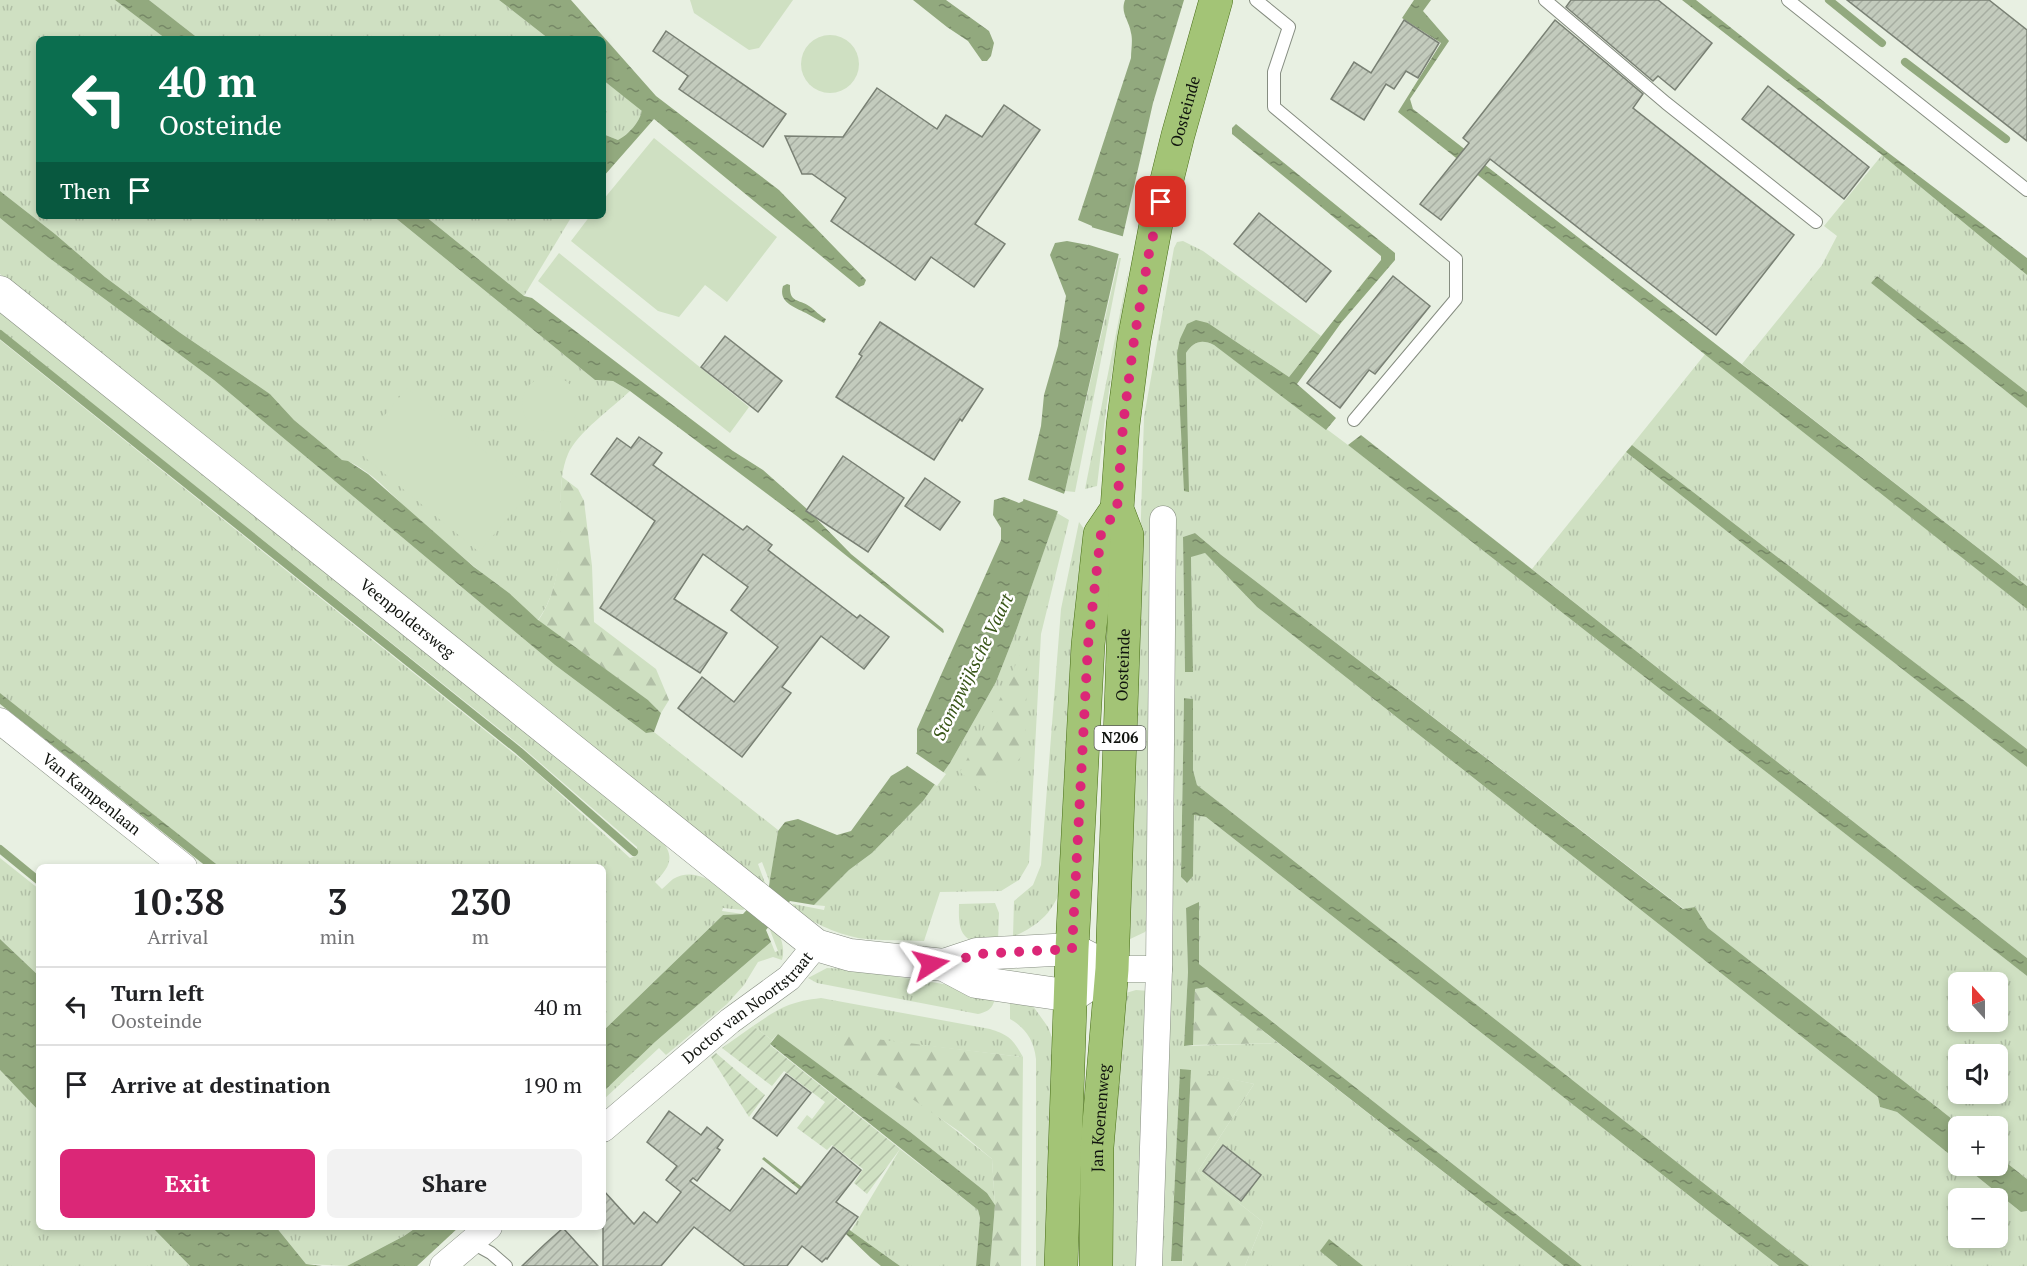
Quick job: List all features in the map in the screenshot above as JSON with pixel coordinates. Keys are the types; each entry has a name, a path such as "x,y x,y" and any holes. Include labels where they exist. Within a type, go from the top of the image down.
{"main road":[{"name":"Oosteinde","path":"1112,969 1127,535 1117,509 1123,425 1134,340 1149,253 1178,135 1216,0"},
{"name":"Oosteinde","path":"1071,996 1088,645 1101,534 1117,509"},
{"name":"Jan Koenenweg","path":"1096,1266 1097,1148 1112,969"},
{"name":"Jan Koenenweg","path":"1061,1266 1071,996"}],"street":[{"name":"Veenpoldersweg","path":"0,292 816,945"},
{"path":"1149,1266 1159,969 1163,519"},
{"name":"Van Kampenlaan","path":"0,721 180,864"},
{"name":"Doctor van Noortstraat","path":"606,1126 730,1021 789,978 816,945 850,955 944,965 976,982 1071,996"},
{"name":"Doctor van Noortstraat","path":"944,965 977,954 1072,949 1112,969 1159,969"},
{"path":"1071,996 1112,969"},
{"path":"443,1266 469,1231"}],"lane":[{"path":"1256,0 1289,27 1274,72 1274,107 1456,259 1456,299 1354,420"},
{"path":"1545,0 1666,103 1816,222"},
{"path":"1788,0 2027,190"},
{"path":"469,1231 506,1266"}],"green space":[{"path":"0,0 115,0 162,36 36,36 36,219 397,219 595,380 613,381 630,391 587,429 568,454 562,479 557,574 550,598 538,620 418,519 372,476 352,463 342,460 294,420 270,394 179,332 105,277 0,191"},
{"path":"149,0 499,0 545,36 195,36"},
{"path":"690,0 793,0 759,48 749,50 694,13"},
{"path":"830,35 846,40 854,48 859,64 854,80 846,88 830,93 814,88 806,80 801,64 806,48 814,40"},
{"path":"606,82 643,110 633,128 618,140 606,135"},
{"path":"654,138 777,237 727,302 705,285 679,317 658,311 571,241 588,219 606,219 606,196"},
{"path":"1882,155 2027,275 2027,392 1877,276 1871,283 2027,408 2027,586 1742,364 1822,265 1837,236 1824,226"},
{"path":"0,218 48,257 214,380 555,665 646,733 654,732 778,830 770,883 762,862 758,864 765,883 762,886 0,274"},
{"path":"429,219 570,219 524,296"},
{"path":"1183,241 1203,251 1321,336 1289,377 1208,323 1180,339 1189,491 1186,353 1198,342 1206,342 1214,345 1348,445 2027,976 2027,1179 2008,1164 2008,1116 1948,1116 1708,928 1695,907 1684,909 1195,533 1183,537 1185,672 1193,671 1191,556 1205,553 1257,607 1878,1097 1880,1107 1897,1112 1948,1153 1948,1176 1976,1176 1991,1188 1948,1188 1948,1248 2008,1248 2008,1202 2021,1212 2027,1211 2027,1266 1809,1266 1197,785 1193,770 1193,699 1184,698 1181,877 1186,883 1193,875 1194,815 1206,817 1779,1266 1582,1266 1199,964 1199,903 1186,908 1188,972 1184,1046 1278,1043 1564,1266 1245,1266 1263,1222 1198,1171 1254,1084 1180,1069 1171,1260 1182,1261 1182,1266 1160,1266 1155,918 1145,932 1128,940 1144,417 1174,248 1177,242"},
{"path":"559,253 749,407 730,433 538,281"},
{"path":"1119,258 1121,258 1075,492 1065,491"},
{"path":"1129,268 1106,410 1097,486 1085,489"},
{"path":"0,311 660,839 669,856 667,866 655,882 662,889 673,879 683,875 703,877 721,888 745,908 743,910 723,908 722,911 743,914 723,915 606,1028 606,864 216,864 0,693 0,340 533,769 630,858 636,856 637,847 523,748 0,330"},
{"path":"1706,353 2027,609 2027,749 1632,445"},
{"path":"550,376 561,378 570,384 576,393 578,404 576,415 570,424 561,430 550,432 539,430 530,424 524,415 522,404 524,393 530,384 539,378"},
{"path":"407,388 532,490 479,552 356,450"},
{"path":"1626,452 2027,767 2027,958 1532,569"},
{"path":"562,477 578,489 584,501 592,566 594,622 656,669 669,700 661,713 648,700 538,621 554,587 557,569"},
{"path":"1057,513 1069,520 1041,634 1029,863 1019,880 1001,891 940,892 924,941 849,936 814,922 790,907 793,904 824,910 825,906 814,905 849,870 872,853 923,801 950,763 996,682"},
{"path":"1079,522 1087,533 1069,868 1050,910 1036,924 1013,937 1014,901 1033,885 1041,865 1061,609"},
{"path":"1028,632 1025,753 985,794 960,772 1009,682"},
{"path":"0,858 36,887 36,973 0,939"},
{"path":"995,903 999,913 998,940 979,942 968,939 960,926 959,904"},
{"path":"776,929 780,936 782,960 773,957 758,962 744,985 727,1004 666,1055 659,1048 606,1097 606,1089 655,1042 771,942 775,952 778,951 770,930"},
{"path":"827,968 847,969 995,992 994,1001 989,1009 978,1014 817,983 808,978"},
{"path":"1207,986 1278,1043 1193,1045 1195,989"},
{"path":"1136,990 1149,991 1141,1266 1106,1266 1119,995"},
{"path":"1010,995 1033,1006 1048,1027 1061,1061 1050,1266 1036,1266 1036,1059 1028,1036 1010,1019"},
{"path":"821,998 990,1029 1002,1033 1013,1042 1023,1057 835,1035 992,1159 995,1205 987,1193 909,1131 778,1034 772,1040 753,1026 785,1007"},
{"path":"753,1026 772,1040 770,1045 900,1149 867,1194 854,1183 863,1169 832,1145 827,1150 797,1128 807,1115 812,1119 825,1102 784,1071 772,1086 722,1048"},
{"path":"835,1034 1023,1057 1021,1266 990,1266 995,1205 992,1159 960,1132 846,1053 836,1042"},
{"path":"716,1053 765,1095 749,1117 711,1057"},
{"path":"0,1070 36,1108 36,1230 155,1230 190,1266 0,1266"},
{"path":"1191,1070 1254,1084 1198,1171 1263,1222 1245,1266 1182,1266"},
{"path":"900,1149 978,1210 980,1218 976,1266 900,1266 851,1231"},
{"path":"278,1230 413,1230 347,1266 306,1264"}],"water":[{"path":"115,0 149,0 195,36 162,36"},
{"path":"499,0 571,0 603,36 545,36"},
{"path":"913,0 946,0 989,31 994,43 991,56 987,61 982,61 968,41"},
{"name":"Stompwijksche Vaart","path":"1125,0 1184,0 1153,103 1065,491 996,682 950,763 923,801 872,853 849,870 814,905 790,901 766,930 771,942 655,1042 606,1089 606,1028 723,915 743,914 769,886 778,831 785,822 798,819 837,835 851,831 891,776 906,767 917,752 917,729 1001,540 1001,528 993,515 994,500 1004,497 1019,503 1023,501 1041,426 1044,395 1058,346 1066,296 1050,255 1055,243 1067,241 1088,245 1092,226 1078,220 1131,58 1132,36 1124,13"},
{"path":"1414,0 1431,0 1423,11 1449,41 1410,99 1413,109 2027,586 2027,609 1398,112 1441,43 1402,18"},
{"path":"1682,0 1696,0 1886,151 2027,258 2027,275 1882,155"},
{"path":"606,40 656,96 779,190 866,280 864,285 859,287 654,119 606,174 606,135 618,140 626,135 639,120 642,111 606,82"},
{"path":"1236,124 1395,253 1395,260 1341,323 1297,384 1336,418 1326,430 1214,345 1199,342 1189,349 1186,353 1189,492 1184,491 1177,353 1187,324 1196,320 1208,323 1289,377 1381,260 1381,256 1232,134 1232,128"},
{"path":"0,191 105,277 179,332 270,394 294,420 342,460 348,461 368,474 538,620 648,700 661,713 654,732 646,733 555,665 214,380 48,257 0,218"},
{"path":"397,219 429,219 524,296 532,298 733,451 763,470 807,509 851,554 944,632 798,517 630,391 613,381 595,380"},
{"path":"1877,276 2027,392 2027,408 1871,283"},
{"path":"790,285 793,298 809,306 826,319 824,323 785,300 782,292 783,286"},
{"path":"1361,435 2027,958 2027,976 1348,445"},
{"path":"1632,445 2027,749 2027,767 1626,452"},
{"path":"1195,533 1683,909 1695,907 1708,928 1948,1116 1948,1153 1897,1112 1880,1107 1878,1097 1257,607 1205,553 1191,557 1193,672 1185,672 1183,537"},
{"path":"0,693 216,864 203,864 0,704"},
{"path":"1184,698 1193,699 1193,770 1197,785 1809,1266 1779,1266 1206,817 1194,815 1193,876 1187,883 1181,877"},
{"path":"1199,902 1199,964 1582,1266 1564,1266 1207,987 1195,989 1193,1045 1184,1046 1188,972 1186,908"},
{"path":"0,939 36,973 36,1108 0,1070"},
{"path":"778,1034 909,1131 987,1193 995,1205 990,1266 976,1266 980,1218 978,1210 770,1044"},
{"path":"1180,1069 1191,1070 1182,1261 1171,1261"},
{"path":"764,1157 807,1191 851,1231 900,1266 881,1266 871,1258 800,1190 762,1159"},
{"path":"2008,1164 2027,1179 2027,1211 2021,1212 2008,1202 2008,1188 1991,1188 1976,1176 2008,1176"},
{"path":"155,1230 278,1230 306,1264 322,1266 190,1266"},
{"path":"413,1230 456,1230 417,1266 347,1266"},
{"path":"1329,1239 1363,1266 1338,1266 1320,1251"}],"pier":[{"path":"1091,227 1125,237 1122,255 1086,244"},
{"path":"1026,479 1067,495 1060,512 1021,498"},
{"path":"914,752 946,774 937,786 906,765"}],"building":[{"path":"1571,0 1658,0 1712,43 1675,90 1658,76 1653,81 1566,7"},
{"path":"1847,0 1989,0 2027,30 2027,141"},
{"path":"1404,20 1439,43 1418,78 1406,71 1394,89 1386,84 1364,120 1331,99 1354,62 1371,73"},
{"path":"1555,20 1643,94 1633,108 1794,235 1716,335 1490,159 1441,220 1420,204 1469,143 1463,138"},
{"path":"666,31 786,114 763,147 679,89 688,76 653,51"},
{"path":"1768,86 1869,167 1844,199 1742,119"},
{"path":"877,88 937,129 946,115 982,137 1004,105 1040,130 975,224 1005,244 974,287 931,257 915,280 831,221 846,198 812,174 802,174 785,136 843,137"},
{"path":"1259,213 1331,271 1306,302 1234,244"},
{"path":"1393,276 1430,306 1375,374 1369,370 1340,408 1307,383"},
{"path":"880,322 983,389 962,421 960,419 934,460 836,397 862,356 859,354"},
{"path":"725,336 782,381 758,412 701,367"},
{"path":"639,437 662,453 653,465 743,530 747,526 772,545 768,550 857,618 860,615 889,637 864,669 821,636 782,687 791,693 742,757 678,708 702,677 734,702 778,647 731,610 748,587 703,554 674,599 727,633 700,673 600,608 655,521 591,474 617,438 631,448"},
{"path":"843,456 904,498 868,552 806,511"},
{"path":"925,478 960,502 940,530 905,506"},
{"path":"786,1074 811,1093 777,1136 753,1118"},
{"path":"669,1111 701,1135 707,1127 723,1140 717,1148 720,1150 697,1181 693,1178 690,1181 730,1211 762,1168 796,1194 833,1147 861,1170 836,1202 858,1217 827,1259 822,1262 802,1246 787,1266 745,1266 694,1227 661,1266 603,1266 606,1193 634,1224 644,1212 657,1223 681,1192 666,1180 677,1166 647,1142"},
{"path":"1223,1145 1261,1175 1241,1201 1203,1171"},
{"path":"561,1230 565,1230 598,1266 522,1266"}],"waterway":[{"path":"1829,0 1882,43"},
{"path":"1905,62 2006,139"},
{"path":"0,334 519,751 634,852"},
{"path":"0,849 36,879"}],"route":[{"path":"931,964 944,965 977,954 1072,949 1088,645 1101,534 1117,509 1123,425 1134,340 1149,253 1161,202"}]}
